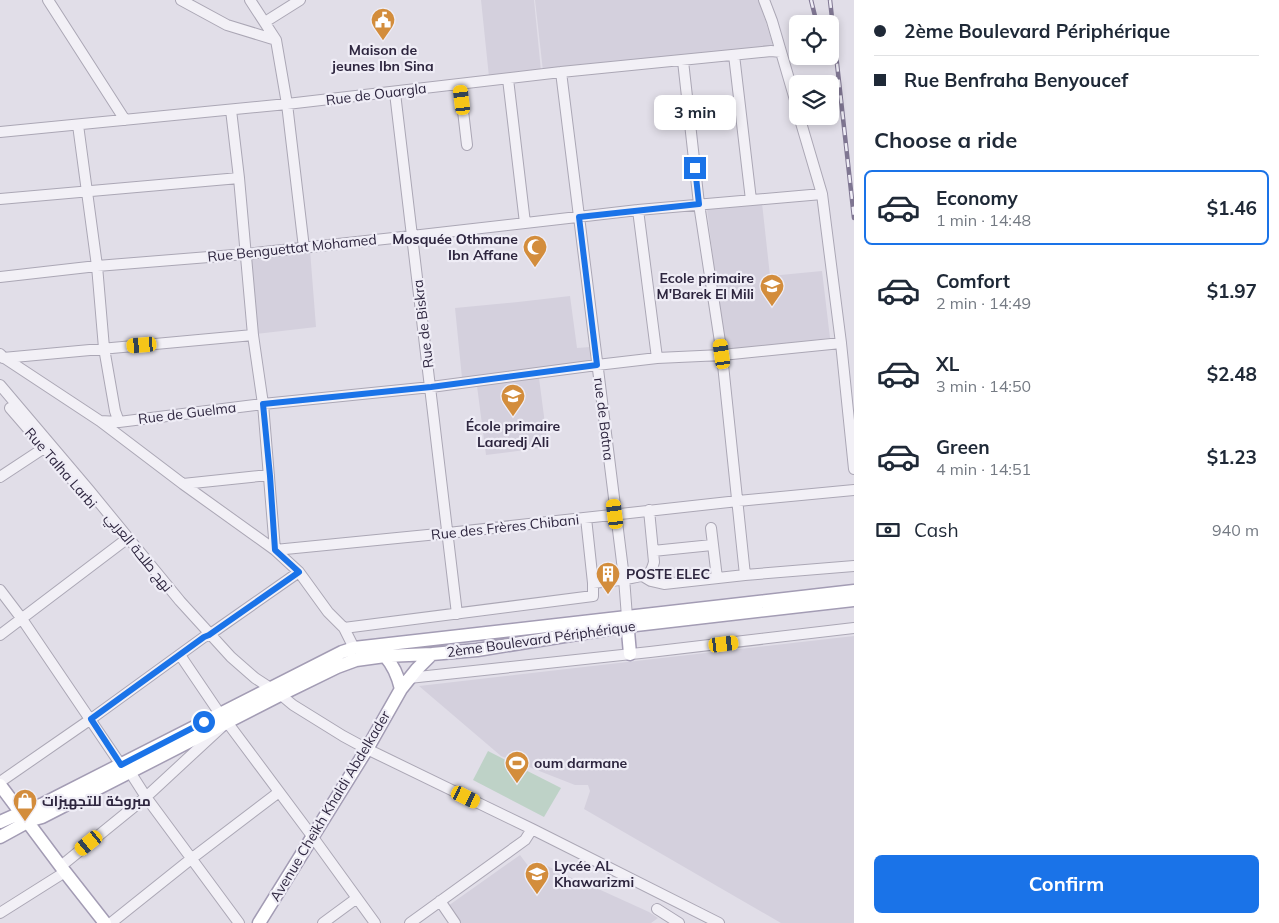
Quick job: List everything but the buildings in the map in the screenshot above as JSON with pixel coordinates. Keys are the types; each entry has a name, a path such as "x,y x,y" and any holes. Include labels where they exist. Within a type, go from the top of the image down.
{"main road":[{"name":"2ème Boulevard Périphérique","path":"0,822 24,817 42,817 126,768 272,693 342,652 354,648 627,621 839,597 854,591"},
{"name":"2ème Boulevard Périphérique","path":"839,597 854,600"},
{"name":"2ème Boulevard Périphérique","path":"272,693 356,660 385,656 477,650 627,621"},
{"path":"627,621 630,654"},
{"name":"Avenue Cheïkh Khaldi Abdelkader","path":"259,923 367,749 401,689 432,654"},
{"path":"385,656 396,671 401,689"},
{"path":"0,783 105,923"},
{"name":"2ème Boulevard Périphérique","path":"0,837 24,817"}],"street":[{"path":"48,0 125,120"},
{"path":"181,0 227,25 276,40"},
{"path":"250,0 276,40 287,104 304,248"},
{"path":"264,22 300,0"},
{"path":"764,0 789,79"},
{"name":"Rue de Ouargla","path":"0,132 395,93 561,72 771,51 781,52"},
{"path":"734,55 751,200"},
{"path":"683,60 699,204 722,354 745,575"},
{"name":"rue de Batna","path":"561,72 624,578 627,621"},
{"path":"508,79 525,223"},
{"path":"460,84 467,146"},
{"name":"Rue de Biskra","path":"395,93 457,614"},
{"path":"231,110 253,335 263,404 275,550"},
{"path":"78,125 97,266 104,348 115,411 119,422"},
{"path":"802,125 822,194 841,343 854,469"},
{"path":"0,199 239,178"},
{"name":"Rue Benguettat Mohamed","path":"0,277 97,266 304,248 638,210 822,194"},
{"path":"638,210 657,358"},
{"path":"1,357 253,335"},
{"name":"Rue de Guelma","path":"100,421 119,422 263,404 431,387 657,358 841,343"},
{"path":"1,357 100,421 275,550 299,572 328,612 344,628 354,648"},
{"name":"نهج طلحة العربي","path":"0,385 89,490 207,636 272,693"},
{"name":"Rue Talha Larbi","path":"0,395 207,636"},
{"path":"0,478 44,448"},
{"path":"183,484 270,476"},
{"name":"Rue des Frères Chibani","path":"275,550 854,490"},
{"path":"593,583 650,572 654,562 649,510"},
{"path":"344,628 594,596 586,518"},
{"path":"711,528 718,578"},
{"path":"0,635 124,541"},
{"path":"653,551 712,545"},
{"path":"641,575 652,582 664,584 854,566"},
{"path":"0,783 299,572"},
{"path":"0,590 146,797 239,923"},
{"path":"409,678 854,628"},
{"path":"180,655 223,718 375,923"},
{"path":"272,693 367,749 719,923"},
{"path":"0,913 63,869 146,797 223,718"},
{"path":"111,923 279,792"},
{"path":"410,923 525,840 532,829"},
{"path":"323,923 357,898"},
{"path":"440,902 456,923"},
{"path":"657,909 679,923"}],"shaded area":[{"path":"481,0 534,0 541,71 489,77"},
{"path":"535,0 759,0 774,49 543,71"},
{"name":"Ecole primaire M'Barek El Mili","path":"762,203 770,276 822,271 830,338 724,351 707,209"},
{"path":"310,250 316,327 256,334 250,257"},
{"path":"570,296 577,348 590,347 592,361 462,378 455,308"},
{"name":"École primaire Laaredj Ali","path":"539,378 548,447 486,455 477,386"},
{"path":"854,636 854,923 781,923 584,809 590,791 588,785 575,785 501,756 419,686"},
{"name":"Lycée AL Khawarizmi","path":"520,855 529,867 537,861 574,879 579,885 583,882 649,912 658,918 651,923 461,923 448,906"}],"green space":[{"name":"oum darmane","path":"488,751 561,788 544,817 473,780"}],"railway":[{"path":"811,0 815,15"},
{"path":"830,0 854,218"}],"place":[{"name":"Maison de jeunes Ibn Sina","path":"383,41"},
{"name":"Mosquée Othmane Ibn Affane","path":"535,268"},
{"name":"Ecole primaire M'Barek El Mili","path":"772,307"},
{"name":"École primaire Laaredj Ali","path":"513,417"},
{"name":"POSTE ELEC","path":"608,595"},
{"name":"oum darmane","path":"517,784"},
{"name":"مبروكة للتجهيزات","path":"25,822"},
{"name":"Lycée AL Khawarizmi","path":"537,895"}],"route":[{"path":"204,722 121,765 91,719 204,637 299,572 275,550 263,404 431,387 597,365 579,217 699,204 695,168"}]}
